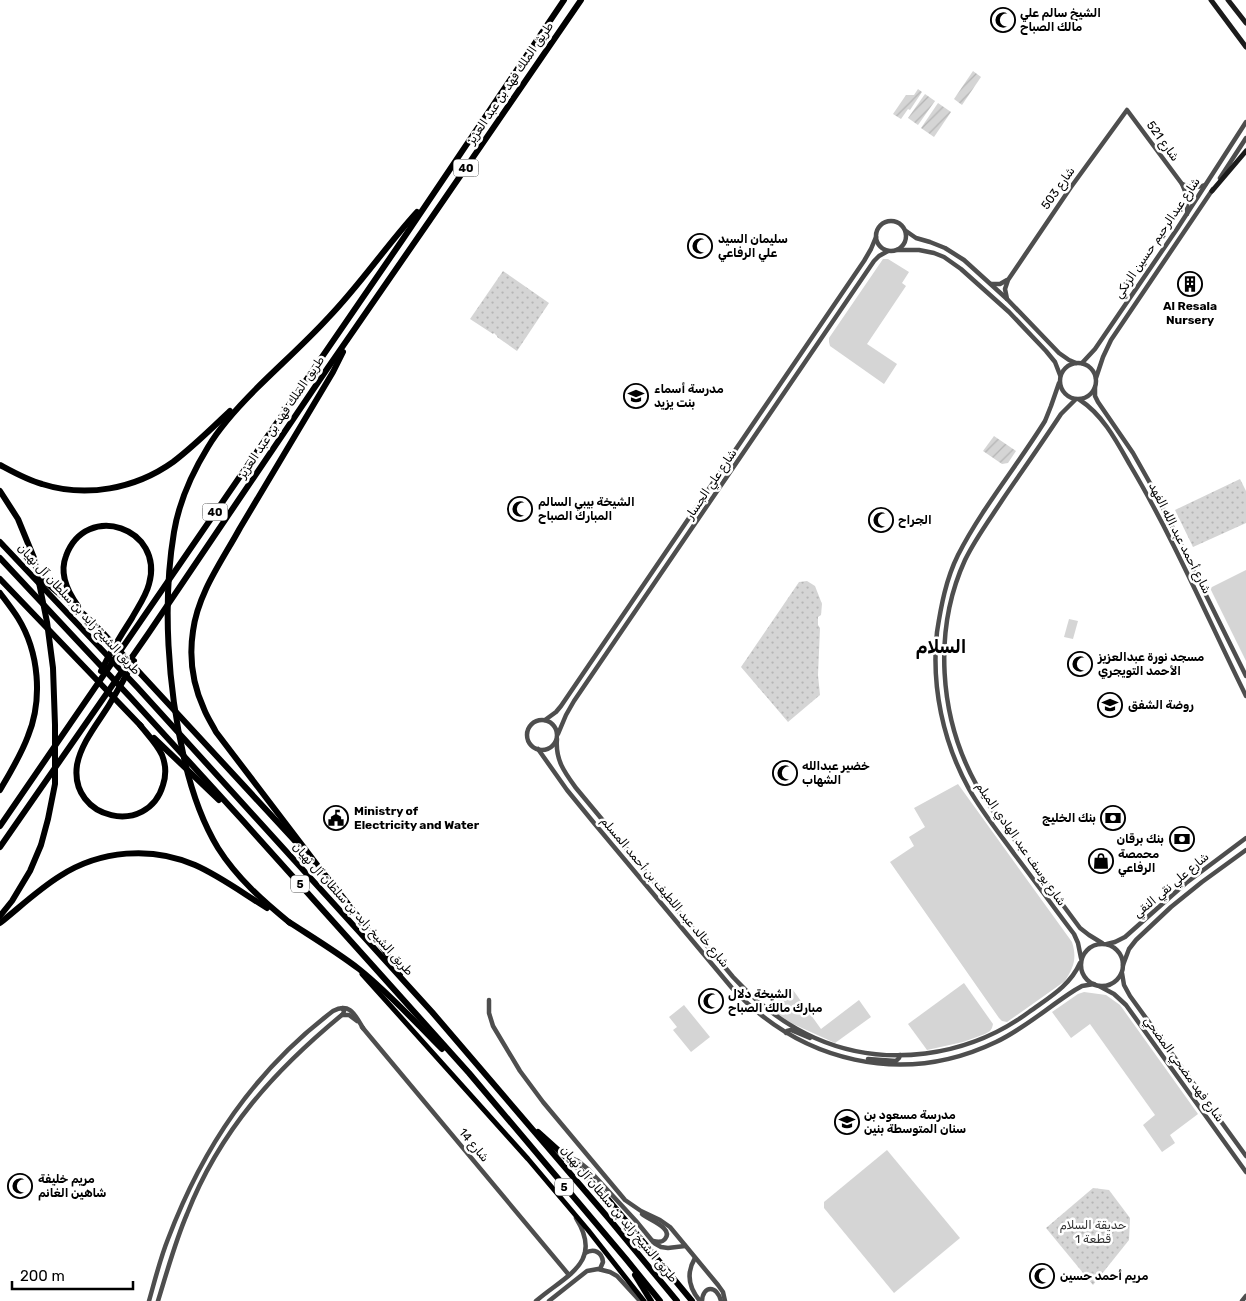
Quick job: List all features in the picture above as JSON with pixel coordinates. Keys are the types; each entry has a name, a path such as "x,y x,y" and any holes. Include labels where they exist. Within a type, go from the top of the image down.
{"highway":[{"name":"طريق الملك فهد بن عبد العزيز","path":"0,826 403,239 564,0"},
{"name":"طريق الملك فهد بن عبد العزيز","path":"0,847 148,634 581,0"},
{"path":"290,923 250,889 232,868 209,831 195,798 180,740 171,681 168,622 174,532 184,494 216,434 234,412 330,316 397,234 430,198"},
{"path":"351,335 333,372 202,597 196,613 193,631 191,648 192,666 203,708 216,732 388,954 408,986"},
{"path":"0,465 25,478 69,490 97,490 118,487 137,481 173,462 278,368"},
{"path":"0,491 18,519 34,558 39,578 53,668 55,784 41,846 30,872 0,916"},
{"path":"89,695 112,650 144,598 151,577 151,561 146,548 132,534 119,527 101,526 84,532 74,540 64,561 63,572 65,583 72,597 87,616 103,633 144,677 318,866"},
{"path":"3,544 31,570 87,616"},
{"name":"طريق الشيخ زايد بن سلطان آل نهيان","path":"3,544 432,1012 610,1220 676,1301"},
{"name":"طريق الشيخ زايد بن سلطان آل نهيان","path":"0,558 244,822 468,1073 660,1301"},
{"path":"0,579 140,724 244,822"},
{"path":"0,593 18,618 28,640 37,680 37,697 29,735 0,790"},
{"path":"140,724 157,747 163,759 165,778 161,791 153,804 139,813 120,817 105,814 92,806 82,794 78,785 78,760 85,744 121,686 148,634"},
{"path":"0,923 52,881 68,871 97,859 129,853 166,856 196,865 332,950 359,970 468,1073"},
{"name":"5","path":"524,1119 591,1181 620,1213 692,1301"},
{"path":"626,1259 651,1301"}],"main road":[{"path":"1211,0 1246,47"},
{"path":"1228,0 1246,23"},
{"path":"1238,12 1246,17"},
{"path":"1212,190 1246,151"},
{"path":"359,970 508,1136 594,1237 642,1301"}],"street":[{"name":"شارع 521","path":"1127,110 1182,184 1187,196 1187,214"},
{"name":"شارع 503","path":"1008,280 1071,187 1127,110"},
{"name":"شارع عبدالرحيم حسين الزنكي","path":"1079,363 1092,353 1187,214 1246,122"},
{"name":"شارع عبدالرحيم حسين الزنكي","path":"1096,378 1108,346 1124,320 1246,138"},
{"path":"1182,184 1195,188 1206,184"},
{"path":"889,220 894,220 901,224 906,231 916,238 938,244 964,260 1007,299 1059,353 1093,370 1096,378 1094,391 1088,397 1078,400 1068,397 1063,392 1059,383 1060,375 1055,362 1040,344 1009,312 950,261 934,253 919,250 888,251 880,246 876,237 880,225 889,220"},
{"path":"897,250 906,240 906,231"},
{"name":"شارع علي الجسار","path":"545,720 558,709 672,544 868,255 876,237"},
{"name":"شارع علي الجسار","path":"557,737 570,709 588,681 874,261 888,251"},
{"path":"991,284 1000,284 1008,280"},
{"path":"1007,299 1005,289 1008,280"},
{"path":"1117,315 1124,320"},
{"path":"1060,375 1066,367 1079,363"},
{"path":"790,370 793,374 797,375"},
{"name":"شارع يوسف عبد الهادي الميلم","path":"1059,383 1045,421 979,520 955,562 942,605 936,650 936,674 943,722 951,750 964,780 988,818 1074,934 1080,948 1081,960"},
{"path":"779,386 786,391"},
{"name":"شارع أحمد عبد الله الفهد","path":"1095,387 1096,399 1149,480 1246,676"},
{"name":"شارع يوسف عبد الهادي الميلم","path":"1078,400 1061,414 989,520 966,559 955,587 948,618 945,674 948,701 955,732 965,762 980,791 1080,928 1093,938 1104,943"},
{"name":"شارع أحمد عبد الله الفهد","path":"1078,400 1089,406 1097,415 1121,450 1159,517 1246,696"},
{"path":"672,544 678,549"},
{"path":"667,550 672,552 674,556"},
{"path":"958,555 966,559"},
{"path":"955,562 963,566"},
{"path":"1201,603 1206,603 1209,599"},
{"path":"1205,610 1208,607 1212,607"},
{"path":"582,675 588,681"},
{"path":"545,720 555,726 557,737 551,747 543,750 538,749 528,740 528,731 533,722 545,720"},
{"name":"شارع خالد عبد اللطيف بن أحمد المسلم","path":"557,737 558,756 566,774 733,977 755,1000 784,1021 816,1039 852,1050 900,1056 937,1052 962,1046 981,1040 1011,1024 1052,995 1072,978 1081,960"},
{"name":"شارع خالد عبد اللطيف بن أحمد المسلم","path":"538,749 594,823 739,996 765,1019 786,1033 816,1048 852,1059 878,1064 931,1062 959,1056 1002,1039 1023,1027 1078,988 1096,985"},
{"path":"951,750 969,785 976,784"},
{"path":"559,778 561,775 566,774"},
{"path":"972,794 975,791 980,791"},
{"name":"شارع علي نقي النقي","path":"1104,943 1115,942 1125,937 1186,883 1246,838"},
{"name":"شارع علي نقي النقي","path":"1124,965 1132,944 1148,928 1202,882 1246,850"},
{"path":"649,889 654,888 656,884"},
{"path":"655,896 657,892 662,891"},
{"path":"1143,920 1144,926 1148,928"},
{"path":"1104,943 1112,945 1119,952 1124,965 1122,973 1115,982 1105,986 1096,985 1085,978 1081,968 1081,960 1084,953 1092,946 1104,943"},
{"name":"شارع فهد مضحي المضحي","path":"1122,973 1125,989 1246,1156"},
{"name":"شارع فهد مضحي المضحي","path":"1096,985 1109,990 1118,997 1132,1014 1246,1172"},
{"path":"1052,995 1056,998 1057,1002"},
{"path":"489,1000 489,1013 493,1026 510,1056 547,1107 616,1190 646,1218 666,1229 667,1235 664,1240 659,1242 652,1241"},
{"path":"149,1301 167,1241 177,1216 204,1159 221,1131 241,1102 289,1049 333,1011 342,1008 344,1012 341,1016 292,1058 267,1085 248,1107 228,1136 193,1198 158,1301"},
{"name":"شارع 14","path":"342,1008 347,1008 352,1012 363,1028"},
{"path":"1132,1014 1135,1010 1140,1010"},
{"name":"شارع 14","path":"341,1016 350,1016 356,1020 569,1274"},
{"path":"310,1030 316,1031 316,1036"},
{"path":"786,1033 790,1030 805,1037 816,1039"},
{"path":"852,1059 896,1061 900,1056"},
{"path":"221,1131 224,1136 228,1136"},
{"path":"565,1156 578,1161 589,1170 652,1241 664,1248 685,1246"},
{"path":"204,1159 210,1158 211,1164"},
{"path":"635,1208 664,1222 670,1227 718,1285 723,1292 725,1301"},
{"path":"536,1301 580,1264 585,1253 586,1242 584,1234 570,1209"},
{"path":"585,1253 595,1251 601,1255 603,1262 600,1269"},
{"path":"695,1258 691,1266 690,1279 693,1292 701,1301"},
{"path":"549,1301 587,1272 600,1269 617,1276 642,1301"},
{"path":"701,1301 703,1294 710,1289 718,1292 721,1301"},
{"path":"1242,1301 1246,1296"}],"green space":[{"path":"973,71 981,77 962,105 954,99"},
{"path":"918,89 922,92 910,110 908,109 901,119 893,114 906,95 914,95"},
{"path":"925,94 935,101 918,125 908,118"},
{"path":"938,103 951,112 934,137 921,128"},
{"path":"883,259 888,259 909,272 902,283 906,286 867,344 897,364 884,384 830,346 829,342 829,338"},
{"path":"503,271 549,303 517,351 494,333 470,319"},
{"path":"994,436 1016,451 1008,463 1002,464 983,451"},
{"path":"1240,479 1246,491 1246,523 1193,547 1175,510"},
{"path":"1246,570 1246,661 1210,588"},
{"path":"807,581 815,586 822,604 821,615 818,617 820,628 818,675 820,695 788,722 741,667 799,582"},
{"path":"1069,619 1078,621 1073,639 1064,637"},
{"path":"958,784 1072,942 1074,948 1074,962 1065,981 1007,1022 999,1018 890,862 914,846 909,837 925,827 914,808"},
{"path":"964,983 993,1024 992,1028 985,1034 963,1042 927,1050 908,1024"},
{"path":"793,990 821,1029 859,1000 871,1017 835,1043 791,1023 768,1007"},
{"path":"1084,992 1106,995 1120,1005 1198,1114 1170,1135 1175,1143 1162,1152 1143,1125 1155,1115 1090,1024 1071,1038 1052,1012"},
{"path":"684,1005 710,1037 691,1052 673,1030 677,1027 669,1017"},
{"path":"887,1150 960,1238 894,1293 824,1208 824,1202"},
{"name":"حديقة السلام قطعة 1","path":"1093,1188 1109,1190 1130,1218 1129,1240 1093,1285 1046,1228"}],"place":[{"name":"الشيخ سالم علي مالك الصباح","path":"1003,20"},
{"name":"سليمان السيد علي الرفاعي","path":"700,246"},
{"name":"Al Resala Nursery","path":"1190,284"},
{"name":"مدرسة أسماء بنت يزيد","path":"636,396"},
{"name":"الشيخة بيبي السالم المبارك الصباح","path":"520,509"},
{"name":"الجراح","path":"881,520"},
{"name":"مسجد نورة عبدالعزيز الأحمد التويجري","path":"1080,664"},
{"name":"روضة الشفق","path":"1110,705"},
{"name":"خضير عبدالله الشهاب","path":"785,773"},
{"name":"Ministry of Electricity and Water","path":"336,818"},
{"name":"بنك الخليج","path":"1113,818"},
{"name":"بنك برقان","path":"1182,839"},
{"name":"محمصة الرفاعي","path":"1101,861"},
{"name":"الشيخة دلال مبارك مالك الصباح","path":"711,1001"},
{"name":"مدرسة مسعود بن سنان المتوسطة بنين","path":"847,1122"},
{"name":"مريم خليفة شاهين الغانم","path":"20,1186"},
{"name":"مريم أحمد حسين","path":"1042,1276"}],"district":[{"name":"السلام","path":"941,647"}]}
